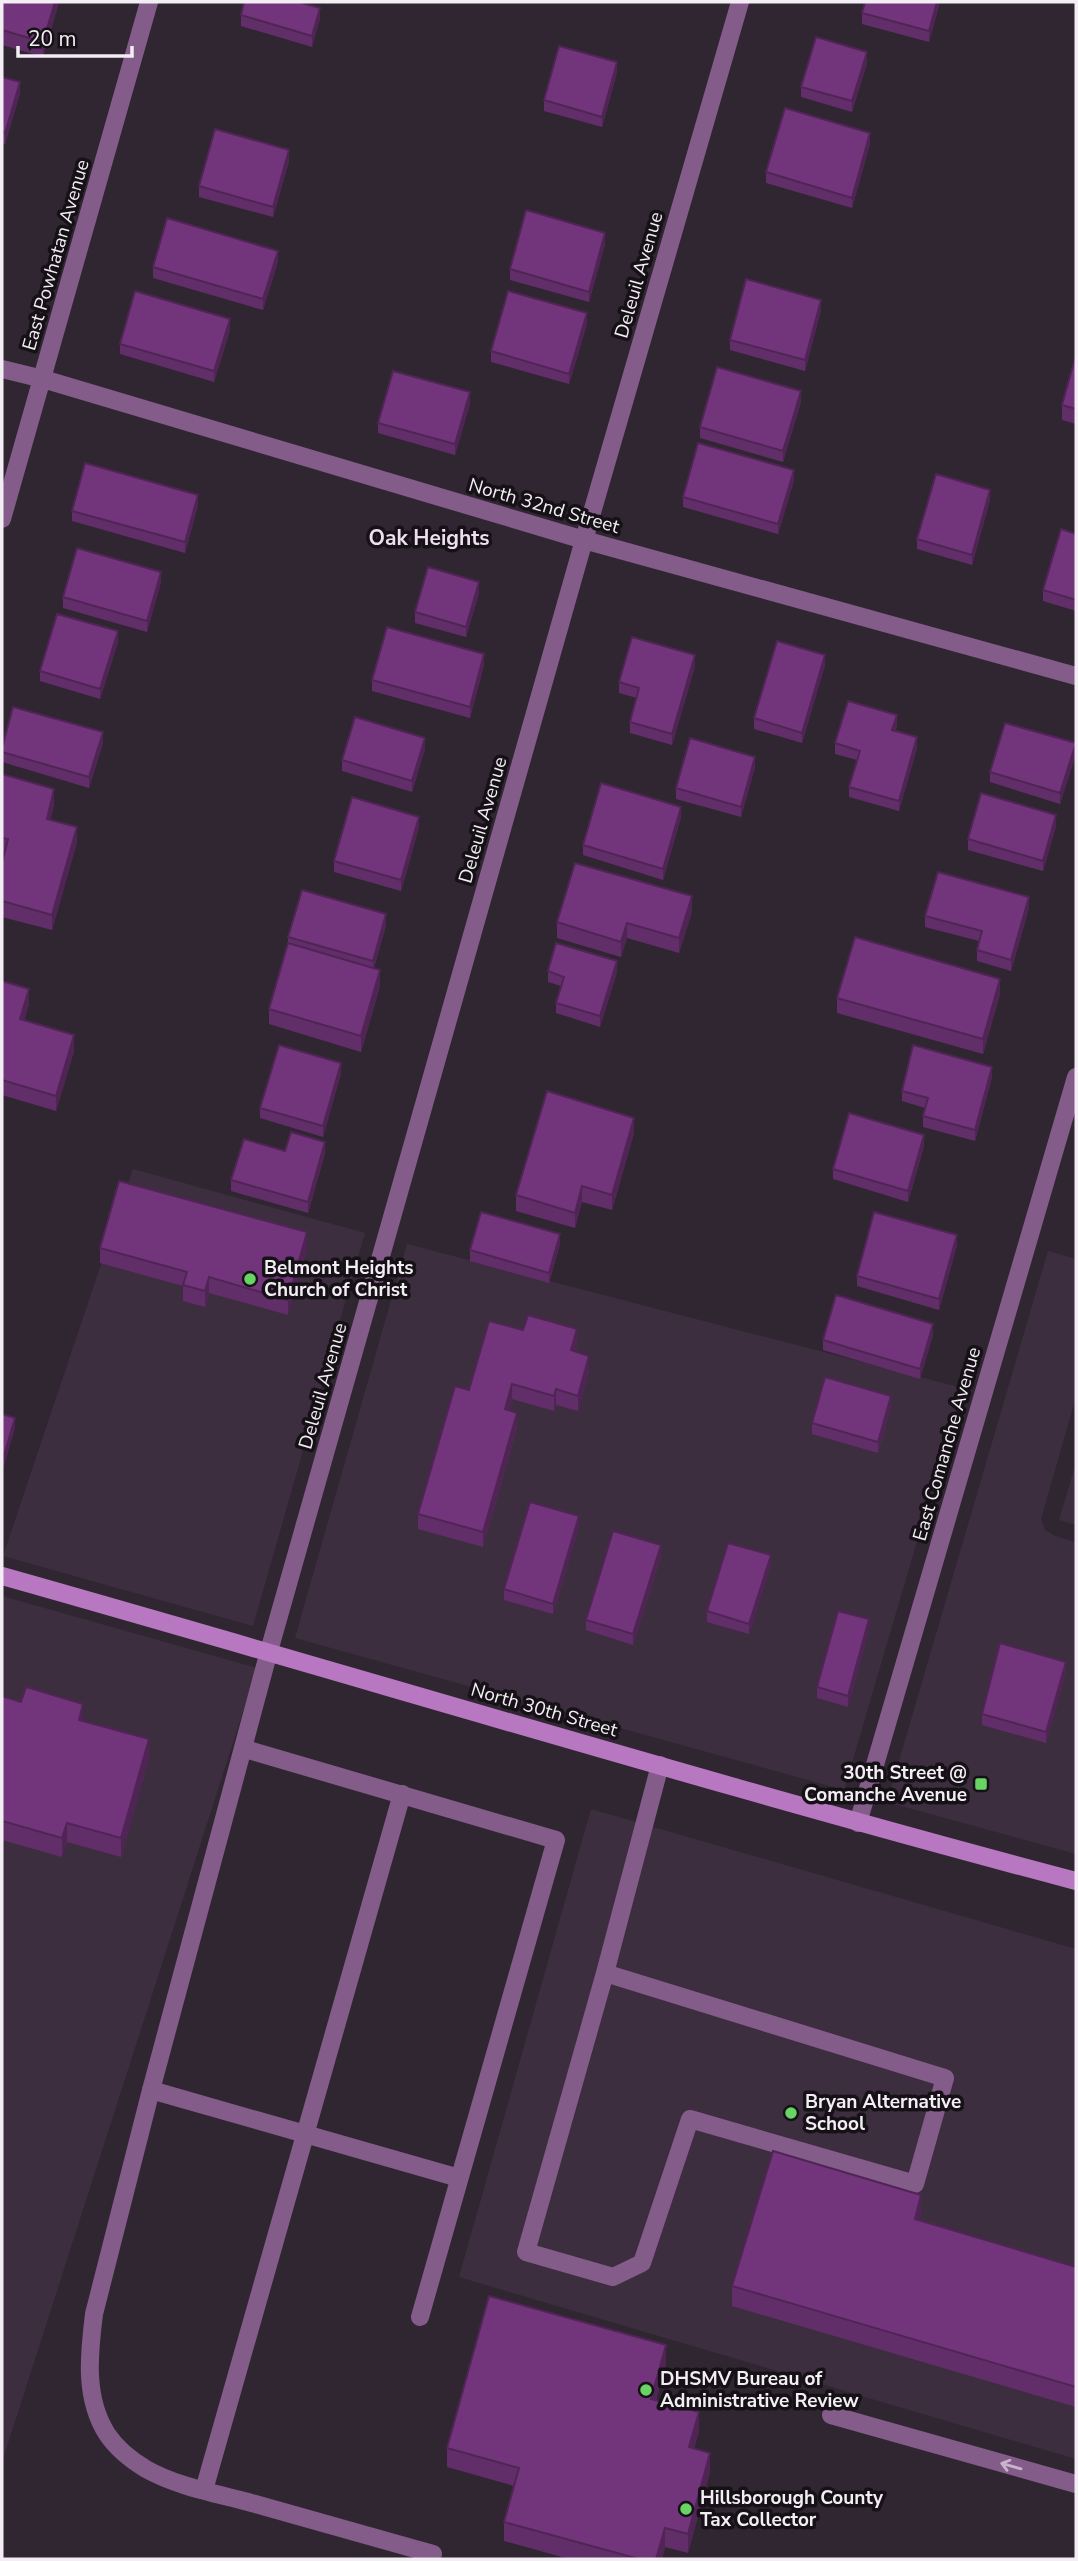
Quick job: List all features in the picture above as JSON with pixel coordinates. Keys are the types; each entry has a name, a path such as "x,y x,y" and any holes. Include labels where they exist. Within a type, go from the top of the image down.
{"street":[{"name":"East Powhatan Avenue","path":"2,519 149,2"},
{"name":"Deleuil Avenue","path":"433,2554 204,2490 147,2470 116,2446 99,2419 90,2386 94,2315 269,1651 584,540 740,2"},
{"name":"North 32nd Street","path":"2,369 584,540 1076,676"},
{"name":"East Comanche Avenue","path":"858,1823 1076,1077"},
{"name":"North 30th Street","path":"2,1576 858,1823 1076,1881"},
{"path":"245,1749 556,1840 419,2317"},
{"path":"605,1973 945,2078 915,2184 690,2119 642,2263 613,2277 526,2252 605,1973 660,1765"},
{"path":"204,2490 402,1794"},
{"path":"152,2090 459,2178"},
{"path":"831,2415 1076,2484"}],"shaded area":[{"path":"133,1169 365,1233 253,1626 3,1556"},
{"path":"407,1244 962,1388 844,1790 295,1638"},
{"path":"1048,1251 1076,1259 1076,1397 1041,1519 1045,1530 1076,1542 1076,1854 887,1802"},
{"path":"1076,1463 1076,1525 1059,1520"},
{"path":"2,1596 257,1668 2,2462"},
{"name":"Bryan Alternative School","path":"591,1809 1076,1949 1076,2459 459,2277"}],"building":[{"path":"2,2 55,2 43,42 2,30"},
{"path":"244,2 299,2 320,8 312,36 241,15"},
{"path":"865,2 937,2 929,31 862,13"},
{"path":"816,37 867,52 852,101 801,87"},
{"path":"559,46 617,62 602,117 544,100"},
{"path":"2,77 20,82 5,133 2,132"},
{"path":"785,108 870,133 852,198 766,172"},
{"path":"215,129 289,150 273,207 199,186"},
{"path":"526,210 605,233 589,292 510,269"},
{"path":"167,218 278,251 263,299 153,267"},
{"path":"746,279 821,300 805,360 730,340"},
{"path":"135,291 230,319 214,371 120,344"},
{"path":"508,291 587,313 569,374 491,351"},
{"path":"1076,355 1076,409 1062,405"},
{"path":"717,367 801,391 783,451 700,427"},
{"path":"393,371 470,392 455,444 378,423"},
{"path":"698,443 794,470 778,524 683,497"},
{"path":"85,463 198,495 185,542 72,511"},
{"path":"936,474 990,490 972,555 917,539"},
{"path":"1061,529 1076,534 1076,600 1043,590"},
{"path":"77,548 161,572 147,621 63,597"},
{"path":"428,567 479,582 466,627 415,612"},
{"path":"57,614 118,631 100,689 40,671"},
{"path":"387,627 484,654 470,707 372,680"},
{"path":"632,637 695,655 672,734 630,722 639,688 619,682"},
{"path":"777,641 825,655 802,733 754,718"},
{"path":"848,701 897,715 892,730 917,737 899,801 849,787 860,751 835,743"},
{"path":"13,707 103,732 89,777 2,752"},
{"path":"355,717 425,738 412,781 342,760"},
{"path":"1005,723 1076,743 1060,793 990,772"},
{"path":"690,738 755,757 741,807 676,788"},
{"path":"2,774 54,789 47,819 77,827 52,915 2,901 2,863 8,839 2,838"},
{"path":"601,783 681,807 663,869 583,845"},
{"path":"981,793 1056,815 1043,861 968,839"},
{"path":"352,797 419,817 401,880 334,861"},
{"path":"575,863 692,896 679,938 627,923 621,942 557,922"},
{"path":"938,872 1029,897 1011,960 977,950 982,931 925,916"},
{"path":"302,890 386,914 373,961 288,937"},
{"path":"855,937 1000,979 983,1039 837,998"},
{"path":"288,943 380,970 361,1036 269,1009"},
{"path":"556,943 617,961 600,1016 556,1003 564,977 548,971"},
{"path":"2,981 29,989 20,1019 74,1035 56,1096 2,1080"},
{"path":"279,1045 341,1063 323,1126 260,1108"},
{"path":"913,1045 992,1067 975,1130 923,1116 928,1098 902,1091"},
{"path":"547,1091 634,1118 612,1195 582,1186 575,1213 516,1195"},
{"path":"849,1113 924,1135 908,1191 833,1169"},
{"path":"291,1132 325,1142 308,1202 231,1180 244,1139 285,1151"},
{"path":"119,1181 307,1232 288,1300 209,1277 205,1291 183,1285 187,1272 100,1248"},
{"path":"481,1212 560,1234 549,1273 470,1250"},
{"path":"874,1212 957,1235 939,1299 857,1276"},
{"path":"836,1295 933,1324 920,1369 823,1340"},
{"path":"528,1315 577,1329 571,1350 589,1356 578,1396 556,1389 554,1396 512,1384 505,1409 517,1413 483,1532 418,1514 455,1386 469,1390 489,1321 523,1330"},
{"path":"825,1377 891,1396 878,1442 812,1423"},
{"path":"2,1414 15,1418 2,1462"},
{"path":"530,1502 579,1516 553,1604 504,1589"},
{"path":"613,1531 661,1545 633,1634 586,1620"},
{"path":"728,1543 771,1555 749,1624 707,1611"},
{"path":"838,1611 869,1619 848,1696 817,1687"},
{"path":"1000,1643 1066,1662 1046,1732 982,1714"},
{"path":"26,1687 83,1704 79,1720 149,1739 121,1838 67,1823 62,1838 2,1821 2,1696 21,1702"},
{"path":"773,2151 921,2195 915,2219 1076,2267 1076,2387 732,2286"},
{"path":"489,2296 666,2345 651,2399 699,2412 689,2447 710,2453 688,2534 665,2528 656,2559 639,2559 504,2522 519,2468 447,2448"}],"place":[{"name":"Belmont Heights Church of Christ","path":"250,1279"},
{"name":"30th Street @ Comanche Avenue","path":"981,1784"},
{"name":"Bryan Alternative School","path":"791,2113"},
{"name":"DHSMV Bureau of Administrative Review","path":"646,2390"},
{"name":"Hillsborough County Tax Collector","path":"686,2509"}],"district":[{"name":"Oak Heights","path":"429,538"}]}
